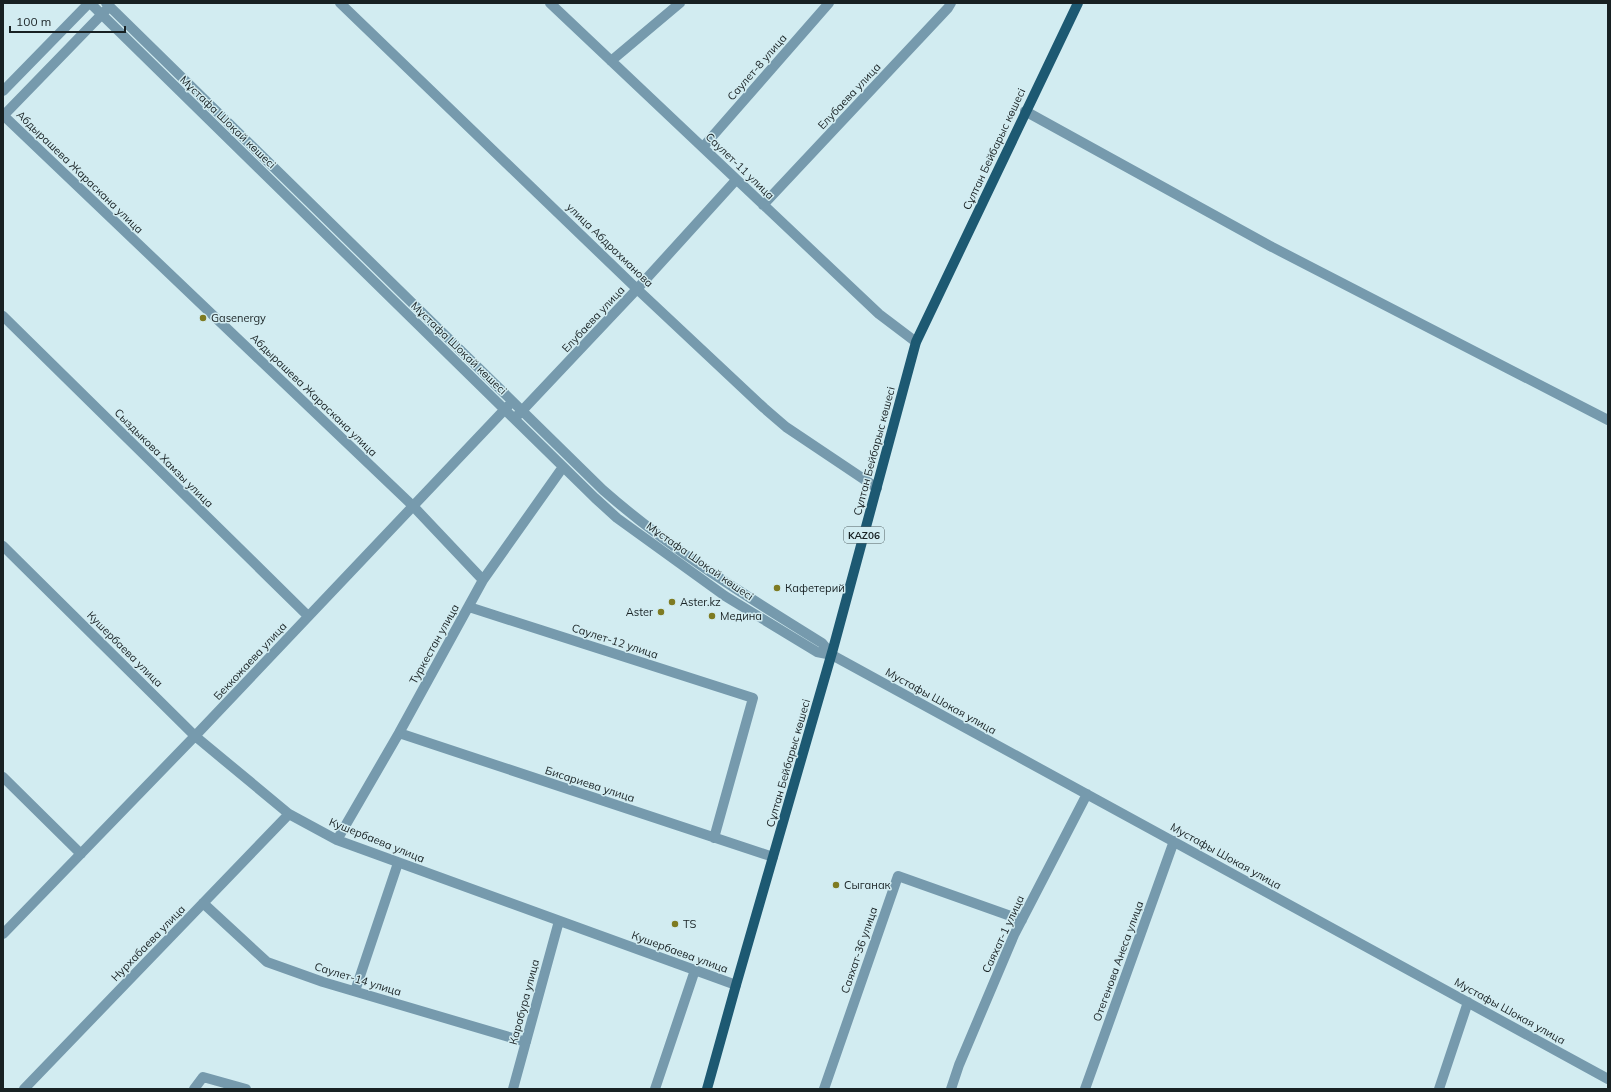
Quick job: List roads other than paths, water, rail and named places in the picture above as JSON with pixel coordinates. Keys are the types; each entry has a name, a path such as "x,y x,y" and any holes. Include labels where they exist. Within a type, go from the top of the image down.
{"main road":[{"name":"Сұлтан Бейбарыс көшесі","path":"707,1089 832,654 916,342 1025,111 1078,3"}],"street":[{"name":"Мұстафа Шоқай көшесі","path":"89,3 617,518 724,596 817,652 832,654"},
{"path":"3,91 89,3"},
{"name":"улица Абдрахманова","path":"340,3 637,289 764,408 786,427 877,488"},
{"name":"Саулет-11 улица","path":"550,3 879,314 916,342"},
{"path":"611,61 680,3"},
{"name":"Саулет-8 улица","path":"703,147 829,3"},
{"name":"Елубаева улица","path":"763,205 948,8 950,3"},
{"name":"Мұстафа Шоқай көшесі","path":"110,4 512,402 624,509 731,587 822,642 832,654"},
{"path":"3,116 102,15 110,4"},
{"path":"1025,111 1272,247 1608,420"},
{"name":"Абдырашева Жараскана улица","path":"3,116 413,506 483,580"},
{"name":"Елубаева улица","path":"514,419 637,289 736,180"},
{"name":"Сыздыкова Хамзы улица","path":"3,316 308,616"},
{"name":"Беккожаева улица","path":"3,934 195,736 512,402"},
{"name":"Туркестан улица","path":"337,840 399,733 483,580 563,467"},
{"name":"Кушербаева улица","path":"3,546 195,736 289,814 337,840 736,986"},
{"name":"Саулет-12 улица","path":"468,607 754,698 714,838"},
{"name":"Мустафы Шокая улица","path":"832,654 1608,1079"},
{"name":"Бисариева улица","path":"399,733 773,857"},
{"path":"3,777 81,854"},
{"name":"Саяхат-1 улица","path":"951,1089 959,1065 1014,935 1087,794"},
{"name":"Нурхабаева улица","path":"24,1089 289,814"},
{"name":"Отегенова Анеса улица","path":"1085,1089 1174,841"},
{"path":"355,991 398,863"},
{"name":"Саяхат-36 улица","path":"824,1089 898,876 1022,920"},
{"name":"Саулет-14 улица","path":"203,903 267,962 355,991 526,1042"},
{"name":"Карабура улица","path":"513,1089 559,921"},
{"path":"655,1089 695,970"},
{"path":"1439,1089 1468,1002"},
{"path":"194,1089 203,1077 246,1089"}],"place":[{"name":"Gasenergy","path":"203,318"},
{"name":"Кафетерий","path":"777,588"},
{"name":"Aster.kz","path":"672,602"},
{"name":"Aster","path":"661,612"},
{"name":"Медина","path":"712,616"},
{"name":"Сыганак","path":"836,885"},
{"name":"TS","path":"675,924"}]}
